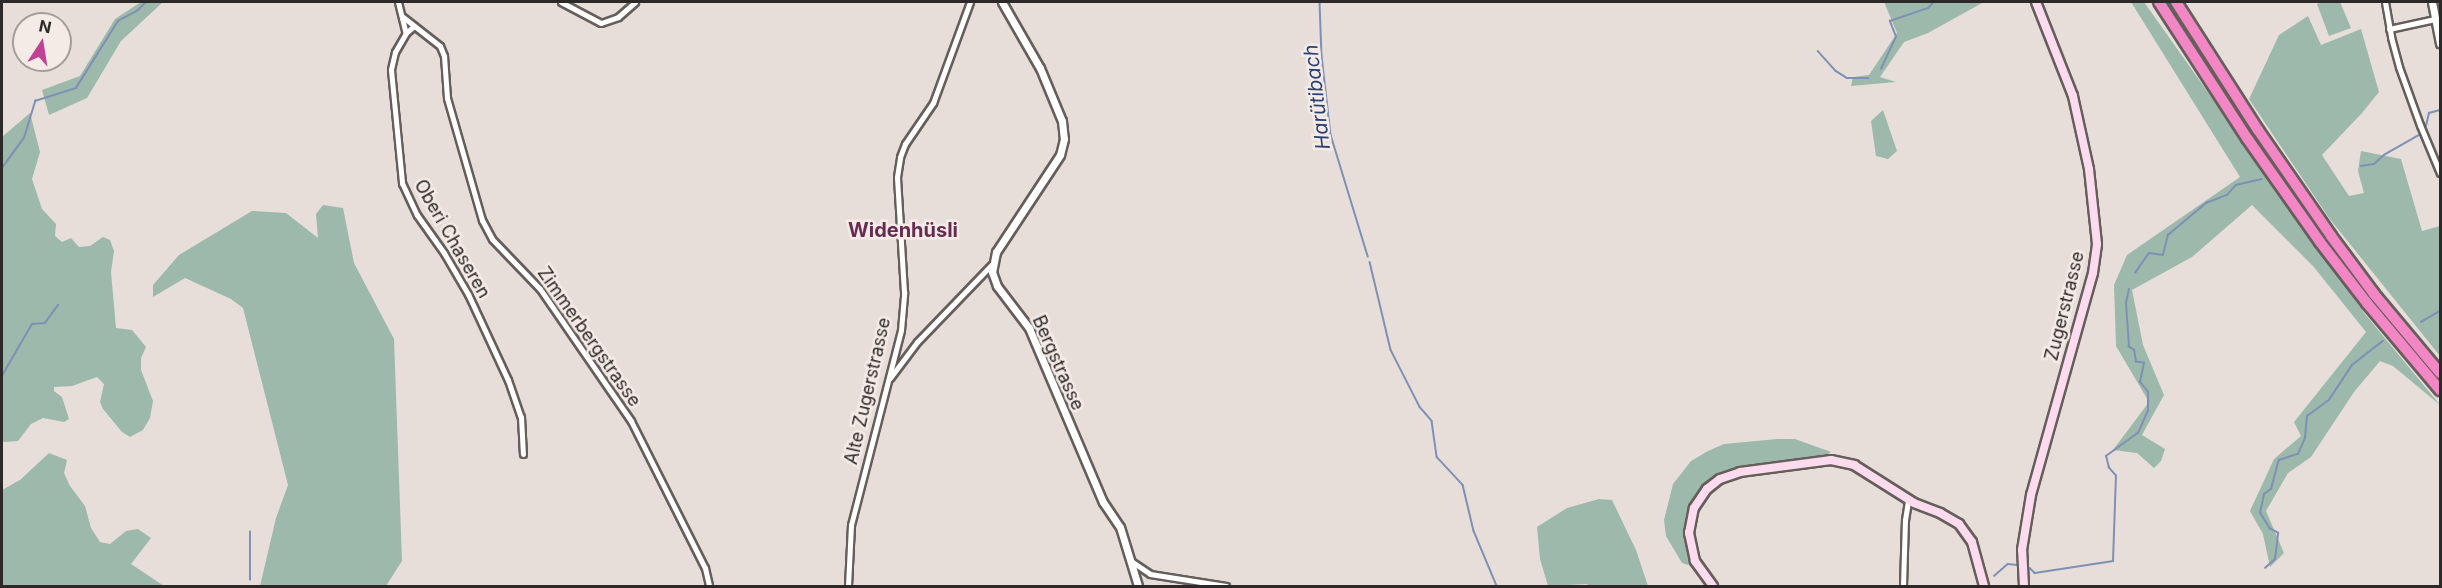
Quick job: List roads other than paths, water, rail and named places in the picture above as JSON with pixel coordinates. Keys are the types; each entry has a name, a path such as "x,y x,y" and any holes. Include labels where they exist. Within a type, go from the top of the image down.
{"highway":[{"path":"2158,2 2241,129 2314,234 2367,303 2440,390"},
{"path":"2176,2 2331,236 2374,294 2440,373"}],"main road":[{"name":"Zugerstrasse","path":"2024,586 2024,535 2031,495 2090,284 2097,244 2090,169 2073,96 2036,2"},
{"path":"1713,586 1695,561 1690,542 1690,522 1694,508 1704,493 1730,475 1771,467 1839,461 1864,470 1908,500 1948,517 1965,530 1976,550 1984,586"}],"street":[{"path":"398,2 406,33"},
{"path":"561,2 600,23 618,17 635,2"},
{"name":"Alte Zugerstrasse","path":"848,586 850,525 901,330 904,291 897,177 900,157 905,144 933,103 970,2"},
{"path":"889,380 917,342 991,265 996,252 1060,155 1064,139 1062,121 1040,68 1002,2"},
{"path":"2385,2 2389,28 2420,125 2440,173"},
{"path":"2432,2 2440,43"},
{"name":"Zimmerbergstrasse","path":"403,17 440,46 444,56 447,98 482,220 492,238 540,289 631,422 705,568 709,586"},
{"path":"2389,28 2435,19"},
{"path":"406,33 414,26"},
{"name":"Oberi Chaseren","path":"406,33 395,52 391,70 402,183 417,215 444,253 468,294 508,380 521,417 523,454"},
{"name":"Bergstrasse","path":"991,265 997,286 1029,328 1103,502 1120,527 1137,585"},
{"path":"1903,586 1905,520 1908,500"},
{"path":"1131,561 1150,574 1226,586"},
{"path":"1137,585 1142,577 1150,574"}],"waterway":[{"path":"2,168 24,138 35,101 76,88 118,21 137,11 146,2"},
{"name":"Harütibach","path":"1320,2 1322,56 1331,135 1368,256"},
{"path":"1881,69 1896,37 1890,21 1928,8 1934,2"},
{"path":"1818,51 1836,71 1847,78 1868,78"},
{"path":"2426,126 2429,113 2440,110"},
{"path":"2361,166 2374,164 2384,155 2419,135"},
{"path":"2135,273 2149,253 2163,255 2168,235 2206,203 2227,195 2236,185 2261,179"},
{"path":"1370,262 1391,350 1420,407 1432,421 1437,457 1463,485 1474,531 1497,586"},
{"path":"2030,568 2035,573 2113,561 2116,476 2109,468 2106,456 2138,433 2148,411 2148,392 2140,382 2144,363 2136,362 2134,350 2129,347 2126,303 2129,289"},
{"path":"2,376 32,324 45,323 58,305"},
{"path":"2421,322 2440,311"},
{"path":"2265,568 2275,559 2278,533 2270,529 2260,513 2264,494 2271,489 2279,460 2298,454 2305,438 2307,416 2329,400 2352,365 2383,341"},
{"path":"250,532 250,580"},
{"path":"1994,576 2008,564 2017,565"}],"district":[{"name":"Widenhüsli","path":"903,230"}]}
